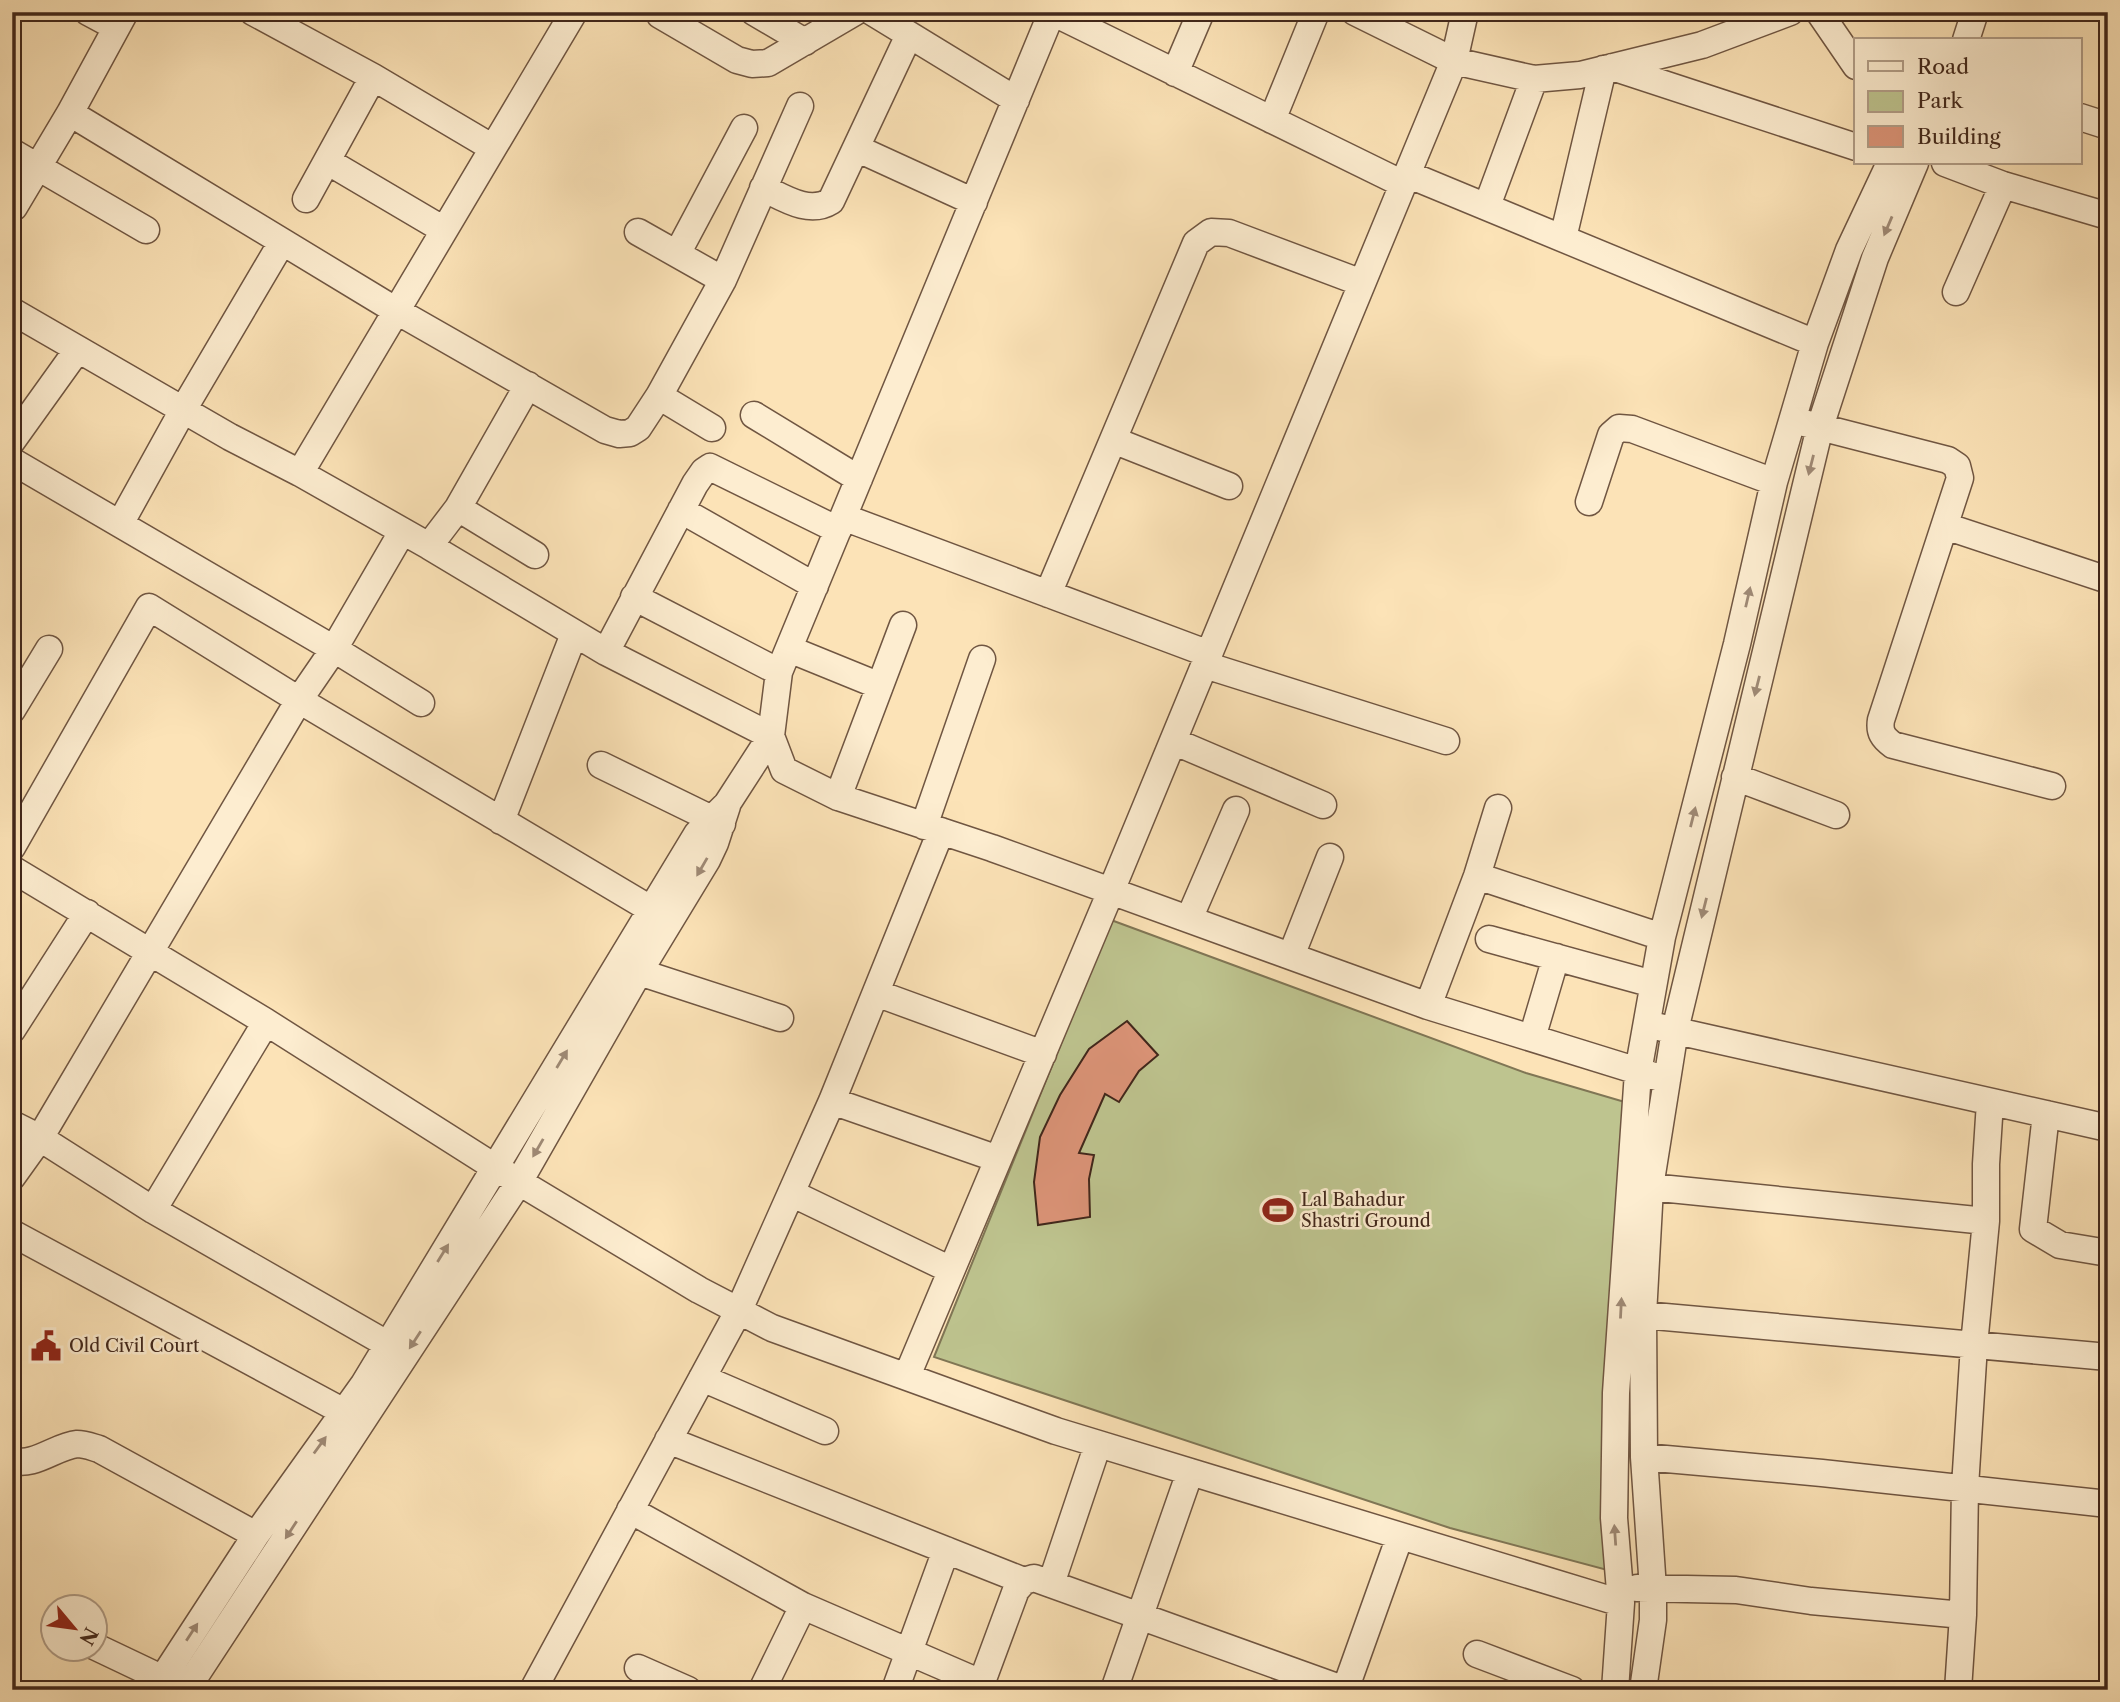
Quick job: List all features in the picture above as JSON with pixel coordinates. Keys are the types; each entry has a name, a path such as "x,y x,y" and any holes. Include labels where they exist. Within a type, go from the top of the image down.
{"street":[{"path":"13,207 70,113 121,20 88,12"},
{"path":"253,12 373,77 493,148"},
{"path":"754,12 805,42"},
{"path":"660,15 737,60 752,65 768,63 855,12"},
{"path":"872,12 1016,100"},
{"path":"172,1687 519,1182 639,972 707,860 720,816 771,736 784,660 1052,12 1272,120 1405,179 1487,206 1815,343"},
{"path":"1175,73 1201,12"},
{"path":"1272,120 1316,12"},
{"path":"1355,12 1454,61 1534,79 1580,75 1702,45 1733,22 1790,12"},
{"path":"907,1377 1454,61 1465,12"},
{"path":"1819,12 1854,63"},
{"path":"1967,38 1975,12"},
{"path":"300,473 493,148 563,16"},
{"path":"764,188 799,205 823,207 831,201 909,35"},
{"path":"1608,68 1854,146"},
{"path":"1563,238 1608,68"},
{"path":"306,199 373,77"},
{"path":"1487,206 1534,79"},
{"path":"70,113 395,310 618,434 630,433 638,428 659,396 723,280 800,106"},
{"path":"2082,118 2108,125"},
{"path":"677,254 744,128"},
{"path":"856,148 974,202"},
{"path":"12,152 145,230"},
{"path":"327,161 444,230"},
{"path":"1615,1690 1620,1595 1614,1518 1616,1393 1638,1072 1653,984 1662,937 1737,644 1774,482 1815,343 1849,250 1890,164"},
{"path":"1643,1690 1653,1620 1653,1589 1644,1457 1643,1315 1650,1187 1675,1030 1820,427 1875,258 1914,164"},
{"path":"1948,164 2108,216"},
{"path":"1956,292 2003,184"},
{"path":"638,232 723,280"},
{"path":"1048,594 1196,243 1212,232 1229,233 1362,283"},
{"path":"120,524 183,410 282,242"},
{"path":"12,311 230,438 300,473 429,546 606,652 771,736 783,771 838,797 1111,891 1428,1006 1667,1080"},
{"path":"12,441 78,349"},
{"path":"429,546 458,508 528,385"},
{"path":"659,396 712,428"},
{"path":"754,415 859,479"},
{"path":"1792,420 1948,460 1957,466 1960,478 1881,720 1880,730 1885,739 1893,745 2052,786"},
{"path":"1589,502 1611,435 1619,428 1632,429 1774,482"},
{"path":"1113,440 1229,486"},
{"path":"12,461 421,702"},
{"path":"606,652 695,484 710,467 841,523 1048,594 1207,659 1446,741"},
{"path":"458,508 535,555"},
{"path":"681,510 815,586"},
{"path":"1945,526 2108,580"},
{"path":"12,1177 40,1139 148,953 299,700 334,649 402,532"},
{"path":"634,597 784,660 880,686"},
{"path":"12,847 149,607 652,911"},
{"path":"838,797 903,625"},
{"path":"501,821 574,634"},
{"path":"12,710 49,649"},
{"path":"533,1690 739,1311 832,1101 876,993 933,829 982,659"},
{"path":"1173,741 1323,805"},
{"path":"601,765 720,816"},
{"path":"1735,777 1836,815"},
{"path":"1428,1006 1498,808"},
{"path":"1189,919 1236,810"},
{"path":"172,1687 256,1535 344,1412 387,1345 697,834 720,816"},
{"path":"1292,956 1330,857"},
{"path":"12,869 266,1022 519,1182 699,1290 772,1328 1056,1431 1399,1536 1620,1595 1653,1589 1736,1590 1811,1601 1963,1615"},
{"path":"1476,876 1662,937"},
{"path":"12,1030 87,913"},
{"path":"1489,939 1653,984"},
{"path":"1532,1038 1556,957"},
{"path":"639,972 780,1017"},
{"path":"876,993 1043,1054"},
{"path":"153,1210 266,1022"},
{"path":"1646,1024 2108,1128"},
{"path":"832,1101 998,1159"},
{"path":"1958,1690 1963,1615 1965,1487 1974,1345 1986,1222 1990,1102"},
{"path":"2046,1114 2033,1229 2060,1245 2108,1253"},
{"path":"12,1124 153,1210 387,1345"},
{"path":"1650,1187 1986,1222"},
{"path":"791,1193 951,1270"},
{"path":"12,1233 344,1412"},
{"path":"1643,1315 2108,1357"},
{"path":"702,1378 825,1431"},
{"path":"668,1440 1024,1581"},
{"path":"12,1460 26,1462 71,1445 81,1444 99,1449 256,1535"},
{"path":"1051,1584 1098,1444"},
{"path":"1644,1457 1965,1487 2108,1504"},
{"path":"1114,1690 1190,1472"},
{"path":"630,1510 803,1606 909,1650 980,1686 1016,1590 1024,1581 1034,1578 1345,1690 1399,1536"},
{"path":"895,1690 946,1550"},
{"path":"762,1690 803,1606"},
{"path":"108,1653 172,1687"},
{"path":"1477,1654 1572,1690"},
{"path":"638,1668 688,1690"}],"green space":[{"path":"1111,920 1526,1073 1635,1105 1626,1575 1450,1528 934,1357"}],"building":[{"path":"1127,1021 1158,1055 1139,1071 1119,1102 1105,1094 1079,1153 1094,1155 1089,1179 1090,1217 1038,1225 1034,1182 1040,1137 1060,1095 1089,1049"}],"place":[{"name":"Lal Bahadur Shastri Ground","path":"1278,1210"},
{"name":"Old Civil Court","path":"46,1346"}]}
